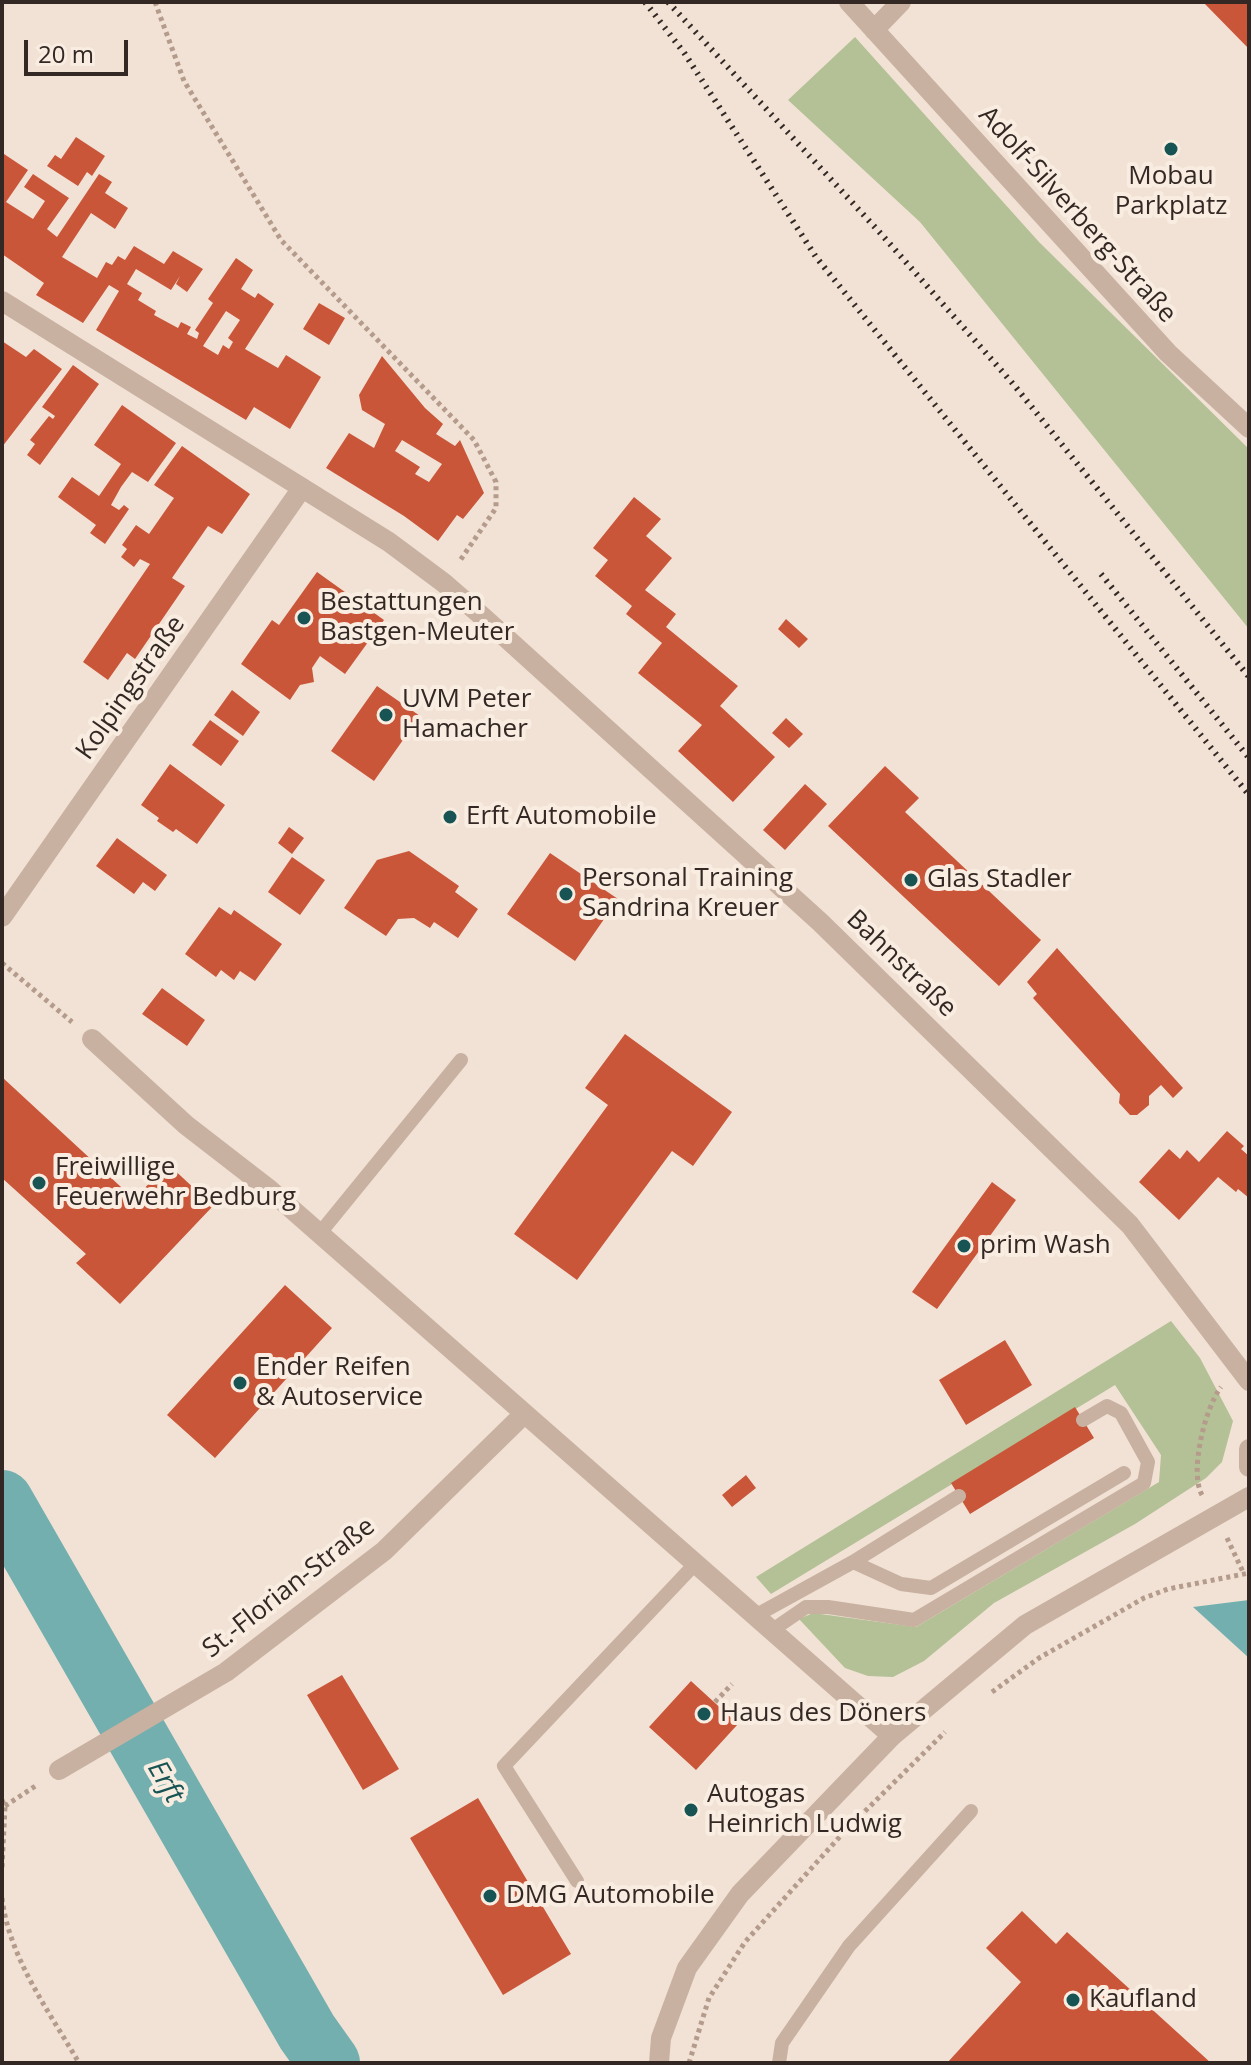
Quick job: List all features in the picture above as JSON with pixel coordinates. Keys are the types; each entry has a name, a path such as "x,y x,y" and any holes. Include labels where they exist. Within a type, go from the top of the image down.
{"street":[{"name":"Adolf-Silverberg-Straße","path":"849,2 1168,353 1249,428"},
{"path":"874,30 901,2"},
{"path":"2,301 389,542 444,583"},
{"name":"Kolpingstraße","path":"2,917 302,488"},
{"name":"Bahnstraße","path":"444,583 820,922 1130,1225 1245,1376"},
{"path":"92,1039 186,1125 320,1233 892,1736"},
{"name":"St.-Florian-Straße","path":"59,1770 226,1672 384,1551 524,1414"},
{"path":"1249,1449 1249,1467"},
{"path":"659,2063 661,2038 687,1968 731,1906 892,1736 1025,1625 1249,1497"}],"lane":[{"path":"320,1233 461,1060"},
{"path":"771,1631 806,1607 828,1607 914,1620 1144,1483 1148,1462 1121,1413 1107,1406 1083,1420"},
{"path":"853,1562 901,1584 931,1588 1124,1473"},
{"path":"755,1616 853,1562 959,1496"},
{"path":"577,1881 504,1766 695,1564"},
{"path":"779,2063 782,2043 849,1946 971,1811"}],"path":[{"path":"155,2 184,81 281,240 474,440 496,482 496,508 444,583"},
{"path":"2,963 92,1039"},
{"path":"990,1694 1039,1658 1144,1598 1168,1589 1246,1573 1197,1486 1201,1439 1208,1414 1219,1389 1245,1376"},
{"path":"715,1702 732,1684"},
{"path":"689,2063 709,1998 745,1942 844,1832 946,1731"},
{"path":"2,1868 3,1803 59,1770"},
{"path":"2,1898 5,1925 21,1962 79,2063"}],"green space":[{"path":"855,37 1039,242 1249,449 1249,629 920,222 788,100"},
{"path":"1171,1321 1200,1358 1233,1421 1222,1462 1206,1478 1135,1524 994,1603 924,1661 893,1677 868,1676 845,1668 799,1619 813,1613 916,1627 1159,1482 1161,1455 1115,1385 771,1594 756,1577"}],"water":[{"path":"1249,1600 1249,1658 1193,1607"}],"building":[{"path":"1203,2 1249,2 1249,49"},
{"path":"76,137 105,156 92,176 87,172 78,186 47,166 55,155 61,159"},
{"path":"4,154 28,170 6,202 33,219 45,201 24,187 33,174 69,198 47,229 57,237 99,174 112,182 105,193 128,208 115,229 91,213 62,257 97,278 106,262 112,265 118,256 125,260 134,246 164,264 173,251 203,269 187,292 176,284 180,276 171,290 136,269 127,284 142,293 138,300 156,311 154,315 178,328 181,322 191,327 187,334 197,339 199,333 195,330 213,303 208,299 236,258 253,270 241,289 255,298 258,293 274,304 245,349 278,368 286,355 321,377 290,429 254,407 246,420 96,330 119,291 109,285 83,323 36,295 44,283 2,254","holes":["226,311 240,320 228,338 233,342 229,349 223,345 218,355 203,346"]},
{"path":"319,303 345,318 329,345 303,329"},
{"path":"2,341 26,357 34,349 62,369 2,447"},
{"path":"382,356 425,408 443,424 436,434 455,446 460,440 484,493 463,519 457,515 438,541 326,468 349,433 374,448 385,424 362,410 359,395","holes":["402,440 442,464 429,482 415,474 420,467 395,451"]},
{"path":"73,365 99,384 40,465 27,455 35,444 30,440 49,416 53,419 55,416 42,407"},
{"path":"122,405 176,443 148,482 132,472 121,487 111,505 119,510 124,505 129,509 105,544 90,533 96,525 58,497 72,477 99,496 121,464 94,445"},
{"path":"182,446 250,494 222,534 208,526 172,578 185,586 135,659 127,653 108,680 83,662 150,564 140,559 134,567 121,557 127,549 122,545 136,525 149,534 174,498 154,485"},
{"path":"634,497 661,519 646,536 672,558 645,590 676,614 666,627 738,686 720,706 775,757 733,802 678,751 702,725 638,673 662,643 626,614 632,606 595,576 608,560 593,548"},
{"path":"317,572 384,620 345,674 320,656 312,668 314,682 300,685 290,700 241,664 272,620 279,625"},
{"path":"786,619 808,639 799,648 778,629"},
{"path":"377,686 420,716 374,781 331,751"},
{"path":"232,690 260,712 243,736 214,715"},
{"path":"786,718 803,734 789,748 772,733"},
{"path":"210,720 239,741 221,766 192,745"},
{"path":"170,764 225,805 197,844 176,829 173,832 157,821 159,818 141,805"},
{"path":"885,766 919,798 905,812 1041,940 999,986 828,826"},
{"path":"805,784 827,804 785,850 763,830"},
{"path":"289,827 304,838 292,854 278,843"},
{"path":"117,838 167,875 155,891 143,882 134,894 96,866"},
{"path":"409,851 459,886 455,892 478,909 458,938 434,922 430,928 414,918 398,919 386,936 344,908 377,860"},
{"path":"550,853 618,899 575,961 507,914"},
{"path":"292,857 325,880 300,915 268,892"},
{"path":"219,907 231,915 234,910 282,944 255,981 240,971 234,980 221,970 216,977 185,954"},
{"path":"1057,948 1183,1088 1173,1098 1161,1085 1149,1096 1149,1105 1137,1115 1130,1115 1119,1103 1120,1094 1033,998 1037,994 1027,982"},
{"path":"162,988 205,1020 187,1046 142,1014"},
{"path":"625,1034 732,1112 693,1166 672,1151 577,1280 514,1234 608,1105 585,1088"},
{"path":"2,1077 134,1199 168,1164 213,1206 120,1304 76,1263 86,1254 2,1178"},
{"path":"1227,1131 1244,1146 1241,1149 1249,1156 1249,1198 1218,1177 1179,1220 1139,1182 1169,1149 1180,1159 1187,1150 1199,1162"},
{"name":"prim Wash","path":"992,1182 1016,1200 937,1309 912,1292"},
{"path":"285,1285 332,1328 215,1458 167,1415"},
{"path":"1005,1340 1032,1385 966,1425 939,1380"},
{"path":"1075,1407 1094,1438 970,1514 951,1483"},
{"path":"746,1475 756,1488 732,1507 722,1495"},
{"path":"342,1675 399,1769 363,1790 307,1695"},
{"path":"691,1681 738,1724 696,1770 649,1727"},
{"name":"DMG Automobile","path":"478,1798 571,1954 503,1995 410,1838"},
{"name":"Kaufland","path":"1022,1911 1056,1944 1067,1932 1211,2063 947,2063 1021,1982 986,1948"}],"waterway":[{"name":"Erft","path":"2,1501 307,2032 329,2063"}],"railway":[{"path":"645,2 685,54 816,257 1249,795"},
{"path":"668,2 883,236 1014,385 1249,677"},
{"path":"1101,574 1249,758"}],"place":[{"name":"Mobau Parkplatz","path":"1171,149"},
{"name":"Bestattungen Bastgen-Meuter","path":"304,618"},
{"name":"UVM Peter Hamacher","path":"386,715"},
{"name":"Erft Automobile","path":"450,817"},
{"name":"Glas Stadler","path":"911,880"},
{"name":"Personal Training Sandrina Kreuer","path":"566,894"},
{"name":"Freiwillige Feuerwehr Bedburg","path":"39,1183"},
{"name":"prim Wash","path":"964,1246"},
{"name":"Ender Reifen & Autoservice","path":"240,1383"},
{"name":"Haus des Döners","path":"704,1714"},
{"name":"Autogas Heinrich Ludwig","path":"691,1810"},
{"name":"DMG Automobile","path":"490,1896"},
{"name":"Kaufland","path":"1073,2000"}]}
